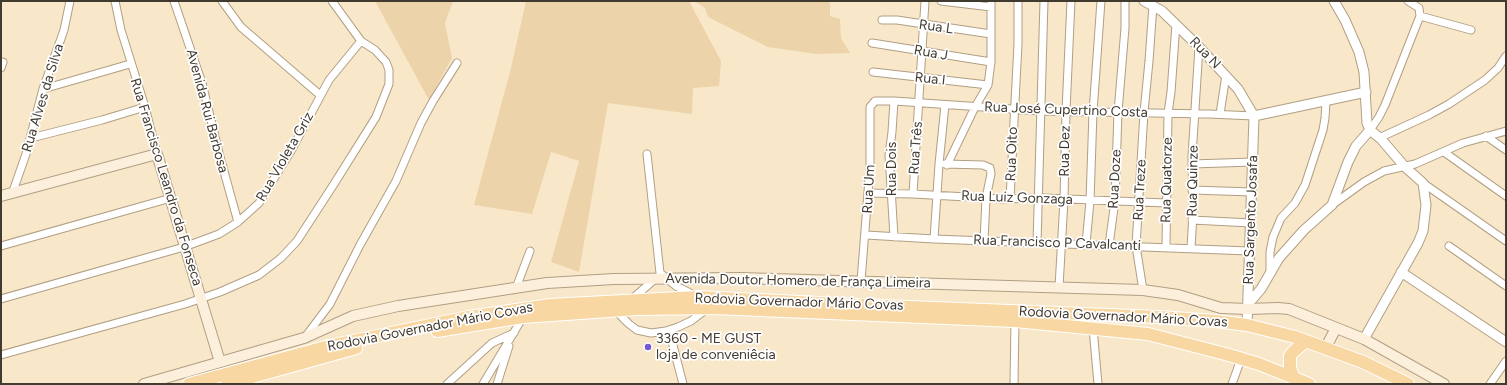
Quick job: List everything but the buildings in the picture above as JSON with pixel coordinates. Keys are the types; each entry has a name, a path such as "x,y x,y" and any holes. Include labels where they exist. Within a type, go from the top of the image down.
{"highway":[{"name":"Rodovia Governador Mário Covas","path":"189,384 343,342 469,316 550,305 698,296 859,305 1159,317 1216,321 1274,330 1326,347 1363,362 1408,384"},
{"name":"Rodovia Governador Mário Covas","path":"226,384 387,340 523,317 615,310 708,308 1015,321 1148,334 1241,359 1310,384"},
{"path":"1293,377 1290,367 1290,356 1306,341"}],"main road":[{"name":"Rua Francisco Leandro da Fonseca","path":"157,154 220,362"},
{"path":"1,196 157,154"},
{"name":"Avenida Doutor Homero de França Limeira","path":"144,384 304,338 353,316 398,306 547,282 660,277 861,281 1143,290 1178,295 1221,308 1248,306 1289,309 1364,339 1444,384"},
{"path":"1326,347 1336,328"}],"street":[{"name":"Rua Alves da Silva","path":"12,194 31,138 43,89 64,30 70,1"},
{"name":"Rua Francisco Leandro da Fonseca","path":"114,1 130,64 145,107 157,154"},
{"name":"Avenida Rui Barbosa","path":"174,1 202,83 238,222"},
{"path":"222,1 241,27 320,95"},
{"path":"1,355 201,298 239,285 259,275 276,263 297,241 376,117 390,78 386,62 382,56 361,41 332,1"},
{"name":"Rua Três","path":"913,194 925,1"},
{"path":"939,164 947,164 975,106 988,85 991,62 991,4 941,1"},
{"name":"Rua Oito","path":"1010,200 1018,44 1018,1"},
{"path":"1037,243 1037,199 1044,1"},
{"name":"Rua Dez","path":"1059,287 1064,200 1070,1"},
{"path":"1086,244 1090,201 1093,112 1101,1"},
{"name":"Rua Doze","path":"1109,245 1115,201 1118,112 1124,46 1125,1"},
{"path":"1334,1 1345,20 1359,52 1364,72 1367,123 1370,130 1405,167 1423,183 1506,240"},
{"path":"1332,205 1348,162 1356,146 1379,118 1386,105 1420,16 1418,8 1408,1"},
{"name":"Rua N","path":"1148,3 1176,24 1226,75 1238,89 1254,116"},
{"name":"Rua Treze","path":"1143,290 1136,246 1140,202 1148,3"},
{"path":"1420,16 1471,30"},
{"name":"Rua L","path":"882,20 897,20 924,26 990,34"},
{"name":"Rua Quatorze","path":"1166,247 1168,113 1176,24"},
{"name":"Rua Violeta Griz","path":"1,299 184,246 219,234 238,222 253,209 267,191 291,151 320,95 336,70 361,41"},
{"name":"Rua J","path":"872,42 991,62"},
{"name":"Rua Quinze","path":"1191,248 1192,164 1199,47"},
{"path":"1379,138 1449,104 1485,80 1498,68 1506,56"},
{"path":"304,338 330,304 360,245 396,181 420,124 457,63"},
{"path":"43,89 130,64"},
{"name":"Rua I","path":"873,72 988,85"},
{"path":"1220,114 1226,75"},
{"path":"1254,116 1366,92"},
{"name":"Rua José Cupertino Costa","path":"878,100 1014,110 1144,112 1254,116"},
{"name":"Rua Um","path":"861,281 869,193 870,107 872,103 878,100"},
{"name":"Rua Dois","path":"894,101 889,155 894,237"},
{"path":"1270,273 1270,252 1273,237 1281,218 1295,203 1305,185 1323,130 1326,101"},
{"path":"934,239 945,105"},
{"path":"31,138 102,120 145,107"},
{"name":"Rua Sargento Josafa","path":"1247,325 1254,116"},
{"path":"1248,306 1261,289 1284,253 1304,230 1332,205 1375,175 1393,168 1405,167 1463,143 1506,131"},
{"path":"1486,136 1506,150"},
{"path":"1444,152 1506,196"},
{"path":"647,154 660,277"},
{"path":"1192,164 1253,162"},
{"name":"Rua Oito","path":"947,164 987,166 990,168 991,174 986,198 984,241"},
{"path":"1364,339 1413,253 1423,231 1426,205 1423,183"},
{"path":"1192,190 1252,192"},
{"name":"Rua Luiz Gonzaga","path":"869,193 937,195 1010,200 1037,199 1166,203"},
{"path":"1,246 171,198"},
{"path":"1192,220 1251,223"},
{"name":"Rua Francisco P Cavalcanti","path":"866,235 1249,251"},
{"path":"1449,246 1506,286"},
{"path":"516,288 530,251"},
{"path":"1401,272 1506,342"},
{"path":"660,277 683,290 698,296"},
{"path":"631,301 660,277"},
{"path":"615,310 637,330 651,333 669,330 691,321 708,308"},
{"path":"483,384 523,317"},
{"path":"1014,384 1015,321"},
{"path":"1093,328 1098,384"},
{"path":"669,330 683,384"},
{"path":"447,384 492,343 514,333"},
{"path":"497,384 514,333"},
{"path":"1232,384 1241,359"},
{"path":"1490,384 1506,362"}],"shaded area":[{"path":"375,1 453,1 445,23 452,58 429,100"},
{"path":"526,1 689,1 721,61 719,86 693,88 692,114 608,103 579,272 551,262 579,161 551,152 532,214 474,205 511,68"},
{"path":"694,1 830,1 830,16 840,19 841,38 850,53 816,54 768,47 708,17 705,8"}],"place":[{"name":"3360 - ME GUST loja de conveniêcia","path":"648,347"}]}
